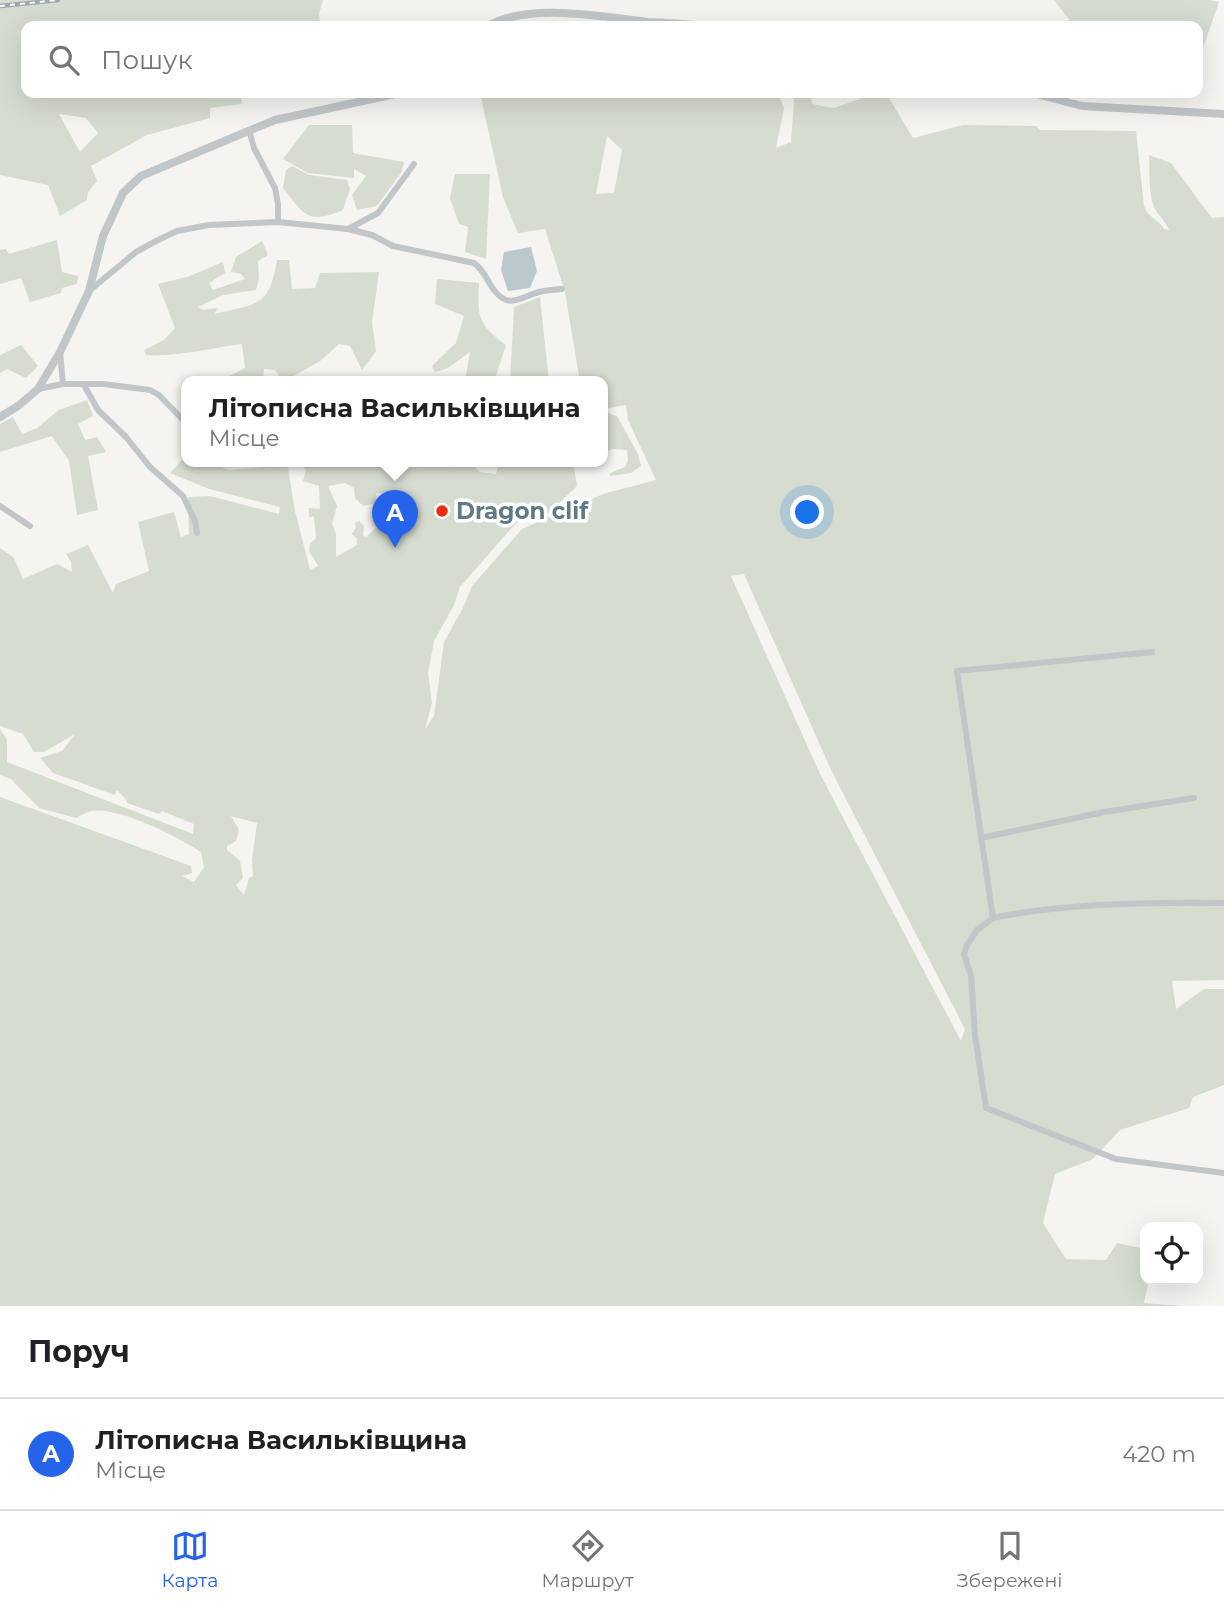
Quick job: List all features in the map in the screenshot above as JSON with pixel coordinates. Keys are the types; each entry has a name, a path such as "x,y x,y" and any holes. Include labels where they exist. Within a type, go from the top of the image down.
{"street":[{"path":"500,21 525,15 559,14 640,21"},
{"path":"0,417 38,389 60,352 89,291 103,236 123,193 141,176 275,120 377,98"},
{"path":"1052,98 1082,106 1224,114"},
{"path":"249,130 254,148 275,188 278,222"},
{"path":"348,229 379,213 414,164"},
{"path":"89,291 136,252 177,231 209,225 278,222 348,229 372,235 393,246 474,263 480,267 494,290 505,301 517,302 539,292 562,289"},
{"path":"60,352 63,384"},
{"path":"38,389 63,384 103,384 150,390 159,395 181,418"},
{"path":"84,385 98,410 126,437 150,467 183,496 195,520 197,533"},
{"path":"0,506 30,526"},
{"path":"993,918 957,671 1152,652"},
{"path":"981,838 1104,812 1194,798"},
{"path":"1224,903 1097,906 1012,914 993,918 977,930 964,954 971,976 975,1035 986,1108 1116,1159 1224,1173"}],"shaded area":[{"path":"0,0 323,0 320,21 21,21 21,98 241,98 242,104 210,108 210,118 147,135 91,166 97,181 88,192 87,200 60,216 48,185 0,175","holes":["59,114 86,118 98,133 80,152"]},
{"path":"1054,0 1219,2 1203,48 1203,21 1070,21"},
{"path":"481,98 780,98 784,108 776,148 791,142 793,98 811,98 812,104 834,108 863,98 889,98 913,138 963,125 1036,126 1040,130 1136,131 1144,206 1164,229 1169,230 1152,201 1149,155 1171,163 1212,218 1224,217 1224,980 1172,981 1176,1009 1204,989 1224,989 1224,1085 1193,1097 1189,1108 1120,1130 1093,1159 1055,1174 1043,1223 1066,1259 1106,1260 1117,1243 1140,1248 1140,1285 1148,1285 1144,1303 1181,1306 0,1306 0,797 191,866 192,873 182,876 194,882 204,867 201,852 148,824 103,811 89,812 76,818 39,808 11,779 0,775 0,729 7,740 7,762 193,834 194,824 162,811 159,814 127,803 117,790 115,795 53,773 40,758 62,751 75,734 44,752 34,752 23,734 0,726 0,548 14,558 23,579 57,564 72,572 71,562 66,554 88,545 113,593 116,584 149,571 138,522 174,512 181,537 189,534 188,497 210,496 279,514 280,507 209,489 170,473 181,461 181,467 221,467 229,470 288,467 295,511 310,570 318,566 309,551 310,544 316,538 314,516 309,518 309,508 320,509 319,486 303,481 306,470 303,467 475,467 480,472 496,474 498,467 574,467 577,486 550,512 516,523 460,587 454,605 434,641 428,673 432,703 425,729 434,716 444,642 472,586 522,529 603,494 656,480 628,420 626,405 608,408 608,376 579,376 565,292 545,229 518,233 503,197","holes":["607,136 622,150 614,193 596,194","345,483 354,488 355,498 363,506 377,503 376,493 386,493 387,503 395,511 366,537 363,535 364,526 359,521 355,523 352,534 357,539 357,545 336,557 336,534 332,524 337,506 328,486","744,574 832,772 965,1029 961,1041 820,774 731,576","231,816 257,823 252,860 253,876 249,878 244,895 236,885 243,878 240,861 227,850 227,846 236,841 239,830"]},
{"path":"309,125 352,125 353,153 404,162 401,173 377,206 357,210 352,195 366,176 354,169 354,178 308,173 283,159"},
{"path":"292,166 309,175 347,180 350,189 343,210 322,217 314,217 302,211 283,188 286,170"},
{"path":"455,174 490,174 486,259 465,252 468,227 459,224 450,198"},
{"path":"57,240 62,272 78,276 77,284 62,288 61,293 30,302 21,278 0,284 0,250 6,249 9,254"},
{"path":"262,241 268,255 258,261 259,279 256,290 223,295 198,307 204,310 217,308 215,314 259,301 270,287 277,260 289,260 292,289 315,288 320,273 379,272 372,322 376,351 362,370 350,346 339,344 320,361 294,376 279,376 275,370 264,369 263,376 229,376 245,368 242,344 182,353 146,355 144,350 164,340 175,328 158,284 187,277 223,262 225,273 209,283 213,290 245,279 241,274 231,272 236,257"},
{"path":"531,247 537,271 530,288 508,291 501,270 504,252"},
{"path":"437,279 479,283 478,304 481,319 506,345 496,376 466,376 470,352 448,368 435,372 432,366 456,343 464,316 435,304"},
{"path":"540,297 548,376 510,376 514,307"},
{"path":"21,345 38,366 26,378 7,369 0,373 0,355"},
{"path":"87,400 93,416 78,424 85,440 97,437 106,452 88,456 98,510 77,515 69,461 52,436 0,452 0,424 13,417 22,434 37,428 59,410"},
{"path":"608,413 617,416 638,454 641,466 631,473 610,476 610,473 625,467 628,461 627,450 608,450"}],"railway":[{"path":"0,6 58,0"}],"place":[{"name":"Dragon clif","path":"442,511"},
{"name":"Літописна Васильківщина","path":"395,548"}]}
